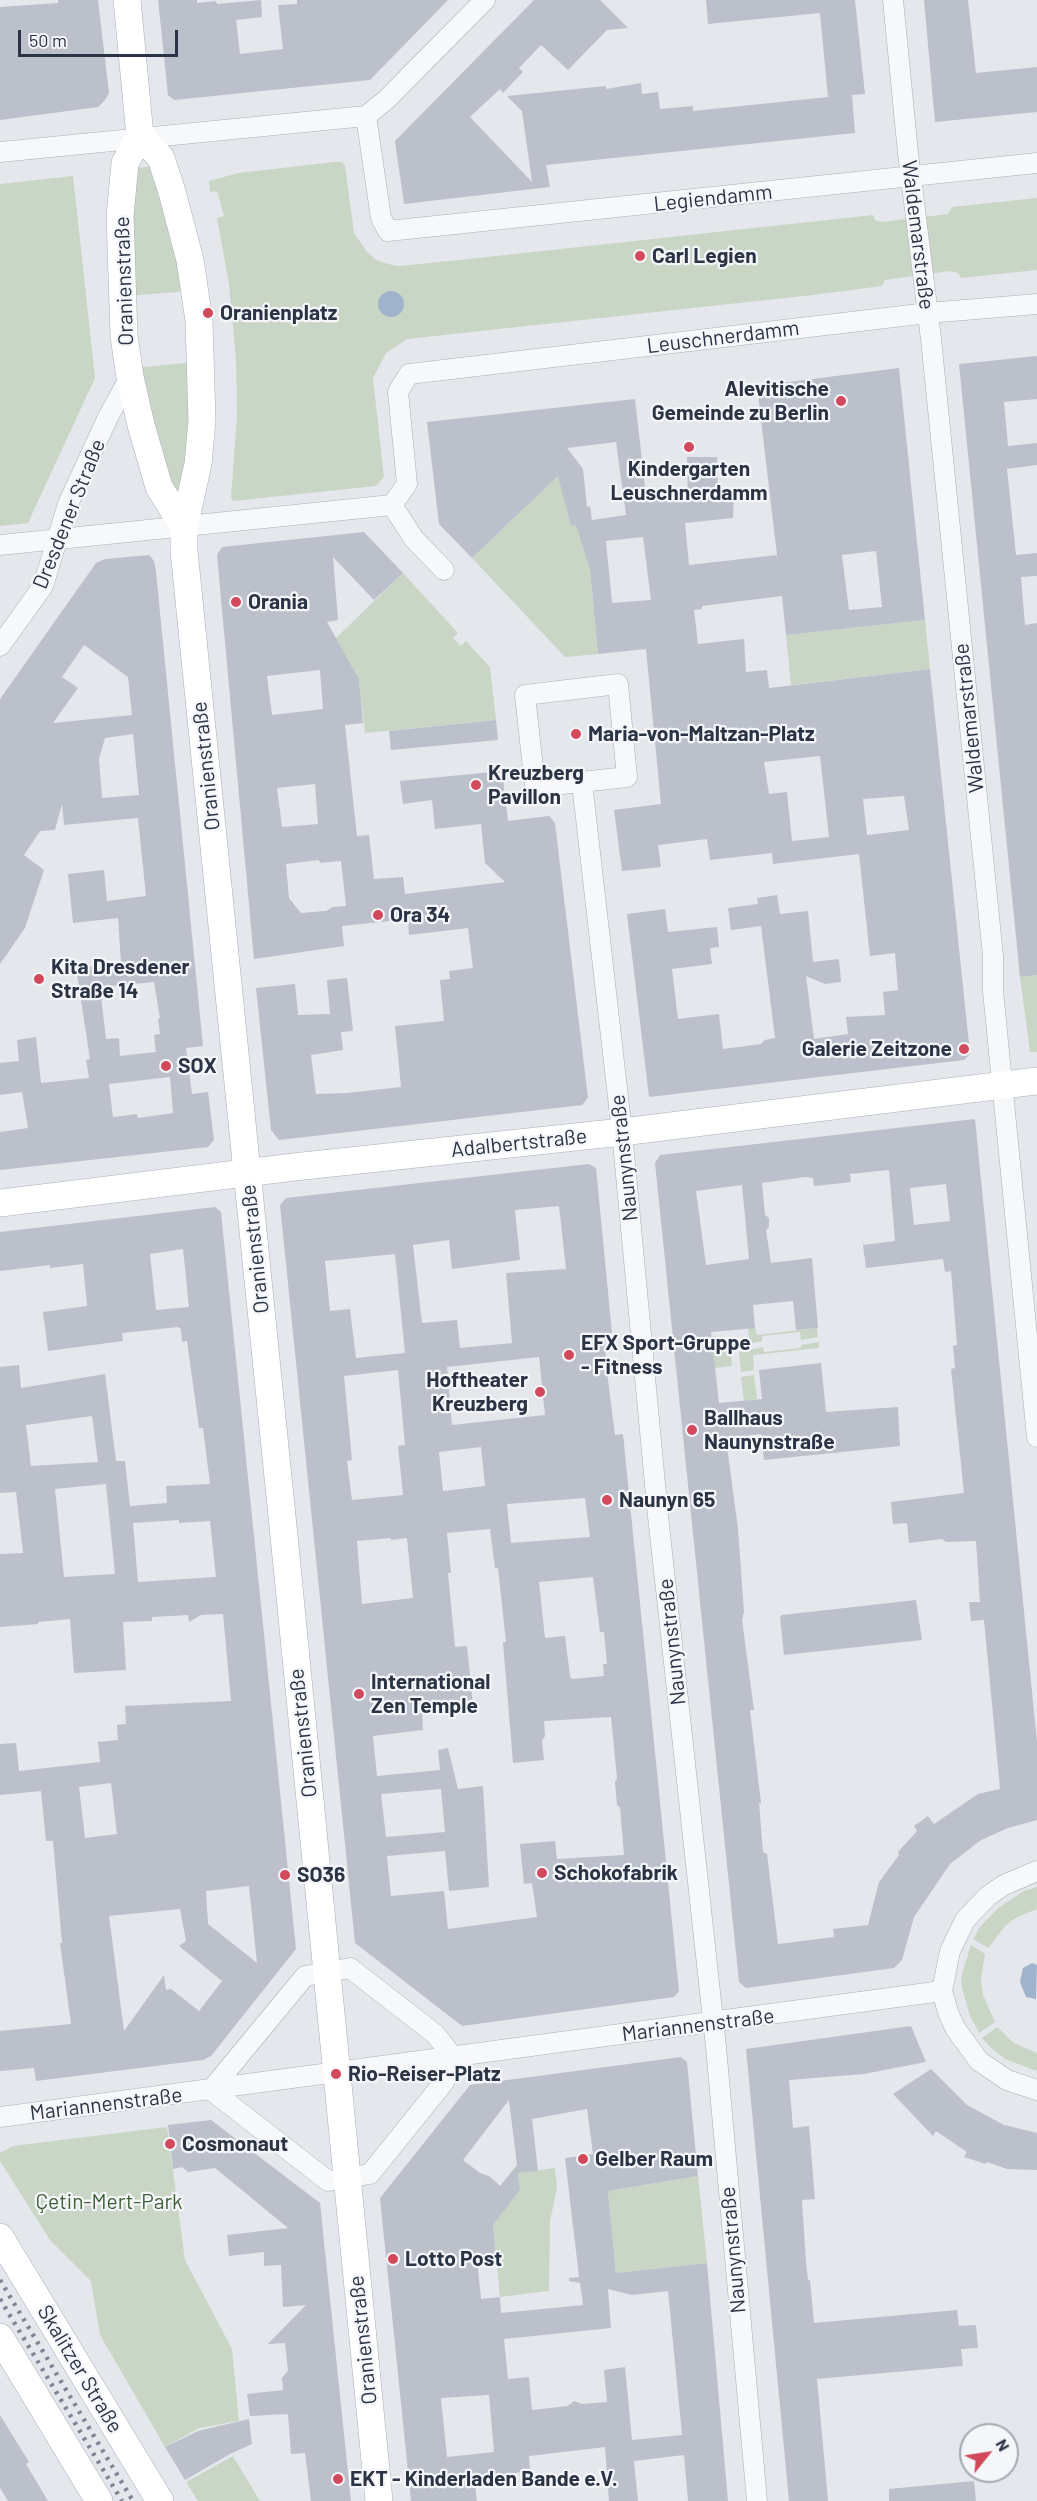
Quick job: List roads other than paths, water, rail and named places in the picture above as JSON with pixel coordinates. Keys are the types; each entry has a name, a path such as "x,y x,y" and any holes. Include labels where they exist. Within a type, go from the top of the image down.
{"street":[{"path":"127,0 140,136"},
{"path":"0,152 140,136 366,116 386,100 485,0"},
{"name":"Waldemarstraße","path":"893,0 910,176 928,313 993,956 993,991 1037,1437"},
{"name":"Legiendamm","path":"366,116 381,218 388,231 1037,163"},
{"name":"Oranienstraße","path":"184,526 159,486 130,377 122,306 120,216 125,163 140,136 160,158 172,192 190,260 199,321 202,421 198,464 184,526 189,603 327,1972"},
{"name":"Leuschnerdamm","path":"392,505 407,484 398,392 409,374 928,313 1037,304"},
{"name":"Dresdener Straße","path":"0,646 43,586 76,486 108,417 130,377"},
{"path":"0,545 392,505 414,539 444,570"},
{"path":"618,684 627,777 582,783 535,787 525,695 618,684"},
{"name":"Naunynstraße","path":"582,783 622,1132 662,1549 713,2023 757,2501"},
{"name":"Adalbertstraße","path":"0,1203 622,1132 1037,1081"},
{"path":"1037,1871 1004,1885 988,1896 965,1920 950,1951 942,1991 955,2028 979,2061 1007,2080 1037,2090"},
{"path":"211,2090 305,1976 350,1968 435,2034 453,2057"},
{"path":"327,1972 347,2178"},
{"name":"Mariannenstraße","path":"453,2057 942,1991"},
{"path":"211,2090 453,2057"},
{"path":"211,2090 328,2181 370,2174 444,2082 453,2057"},
{"name":"Mariannenstraße","path":"0,2117 211,2090"},
{"name":"Oranienstraße","path":"347,2178 379,2501"},
{"name":"Skalitzer Straße","path":"0,2237 160,2501"},
{"path":"0,2337 99,2501"}],"water":[{"path":"391,291 401,294 404,304 401,314 391,317 381,314 378,304 381,294"},
{"path":"1032,1963 1037,1965 1036,1999 1026,1997 1020,1982 1023,1968"}],"railway":[{"path":"0,2280 133,2501"},
{"path":"0,2299 122,2501"}],"place":[{"name":"Carl Legien","path":"640,256"},
{"name":"Oranienplatz","path":"208,313"},
{"name":"Alevitische Gemeinde zu Berlin","path":"841,401"},
{"name":"Kindergarten Leuschnerdamm","path":"689,447"},
{"name":"Orania","path":"236,602"},
{"name":"Maria-von-Maltzan-Platz","path":"576,734"},
{"name":"Kreuzberg Pavillon","path":"476,785"},
{"name":"Ora 34","path":"378,915"},
{"name":"Kita Dresdener Straße 14","path":"39,979"},
{"name":"Galerie Zeitzone","path":"964,1049"},
{"name":"SOX","path":"166,1066"},
{"name":"EFX Sport-Gruppe - Fitness","path":"569,1355"},
{"name":"Hoftheater Kreuzberg","path":"540,1392"},
{"name":"Ballhaus Naunynstraße","path":"692,1430"},
{"name":"Naunyn 65","path":"607,1500"},
{"name":"International Zen Temple","path":"359,1694"},
{"name":"Schokofabrik","path":"542,1873"},
{"name":"SO36","path":"285,1875"},
{"name":"Rio-Reiser-Platz","path":"336,2074"},
{"name":"Cosmonaut","path":"170,2144"},
{"name":"Gelber Raum","path":"583,2159"},
{"name":"Lotto Post","path":"393,2259"},
{"name":"EKT - Kinderladen Bande e.V.","path":"338,2479"}],"park label":[{"name":"Çetin-Mert-Park","path":"109,2202"}]}
